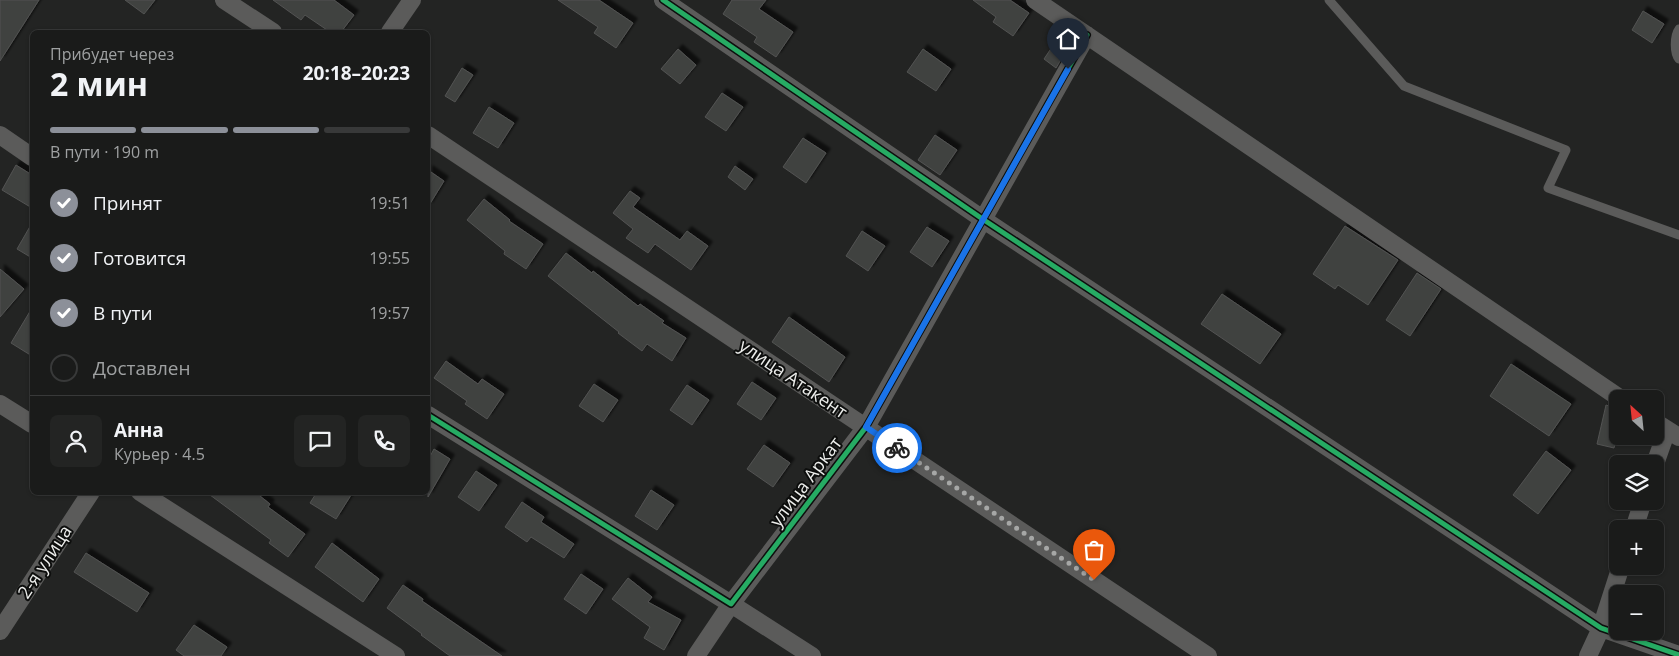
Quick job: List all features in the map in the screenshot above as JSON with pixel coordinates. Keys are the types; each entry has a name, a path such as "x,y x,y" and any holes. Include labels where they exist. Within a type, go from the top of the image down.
{"street":[{"path":"224,0 270,30"},
{"path":"391,30 412,0"},
{"path":"663,0 984,220 1600,628 1679,655"},
{"path":"1035,0 1609,391"},
{"name":"улица Аркат","path":"696,656 731,604 866,427 1087,35"},
{"path":"0,135 30,156"},
{"name":"улица Атакент","path":"430,136 1208,656"},
{"path":"0,404 30,423"},
{"path":"430,416 812,656"},
{"path":"1658,455 1667,429"},
{"name":"2-я улица","path":"0,631 89,495"},
{"path":"145,495 396,656"},
{"path":"1588,656 1600,628 1618,575"}],"lane":[{"path":"1328,0 1404,86 1566,150 1548,188 1679,235"},
{"path":"1679,29 1676,33 1676,56 1679,59"}],"building":[{"path":"0,0 39,0 0,61"},
{"path":"125,0 155,0 144,14"},
{"path":"273,0 334,0 354,15 343,30 327,30 305,15 301,20"},
{"path":"558,0 599,0 633,23 616,48 594,33 598,27"},
{"path":"732,0 766,0 759,9 793,32 776,57 754,42 757,37 723,14"},
{"path":"973,0 1010,0 1029,13 1013,36 993,22 996,17"},
{"path":"1643,11 1664,24 1652,43 1632,30"},
{"path":"1062,32 1073,39 1056,68 1044,59"},
{"path":"678,49 696,65 680,84 661,69"},
{"path":"923,49 951,69 936,91 907,72"},
{"path":"462,68 473,75 455,102 445,96"},
{"path":"722,93 743,107 726,131 705,117"},
{"path":"489,107 514,123 498,148 473,133"},
{"path":"935,135 957,150 940,175 918,160"},
{"path":"803,138 826,153 806,183 783,167"},
{"path":"16,165 30,174 30,207 2,190"},
{"path":"735,166 753,179 745,190 728,177"},
{"path":"430,171 444,181 430,204"},
{"path":"630,191 640,198 633,207 680,240 687,231 708,246 691,270 655,244 648,253 626,238 633,229 613,213"},
{"path":"484,199 509,221 543,244 526,269 504,254 505,251 467,220"},
{"path":"30,226 30,257 17,249"},
{"path":"1345,226 1398,260 1368,305 1338,285 1335,289 1313,274"},
{"path":"927,227 949,241 932,267 910,252"},
{"path":"862,231 885,246 868,271 846,256"},
{"path":"566,253 592,273 593,271 638,306 640,304 664,321 662,323 686,338 672,361 647,344 642,351 548,276"},
{"path":"0,269 24,289 0,317"},
{"path":"1417,273 1441,289 1410,336 1386,320"},
{"path":"1222,294 1281,334 1260,364 1201,324"},
{"path":"30,311 30,355 11,343"},
{"path":"789,317 845,357 829,382 772,342"},
{"path":"446,361 478,384 482,379 504,394 487,419 465,404 467,401 434,378"},
{"path":"1511,364 1571,404 1549,436 1490,396"},
{"path":"752,382 776,398 761,420 737,404"},
{"path":"594,384 618,400 603,422 579,406"},
{"path":"687,385 709,400 692,425 670,410"},
{"path":"1606,405 1609,406 1609,445 1615,445 1614,448 1597,444"},
{"path":"764,445 790,463 773,487 747,469"},
{"path":"434,449 450,459 430,494 430,456"},
{"path":"1546,451 1571,470 1538,514 1513,495"},
{"path":"476,471 497,485 479,511 458,497"},
{"path":"651,490 674,505 657,530 635,516"},
{"path":"210,495 259,495 270,504 268,507 305,534 288,557 269,543 271,540"},
{"path":"315,495 351,495 336,519 310,503"},
{"path":"522,502 544,517 541,522 574,544 564,558 531,537 527,542 505,527"},
{"path":"332,543 379,579 363,602 315,567"},
{"path":"86,553 149,593 137,612 74,572"},
{"path":"581,574 603,589 586,614 564,599"},
{"path":"628,578 652,597 648,602 681,620 664,650 644,638 650,627 612,599"},
{"path":"403,585 423,599 422,601 502,656 450,656 387,608"},
{"path":"194,625 227,647 221,656 184,656 176,650"}],"cycle path":[{"path":"663,0 984,220 1601,628 1679,655"},
{"path":"430,416 731,604 866,427 1087,35"}],"way so far":[{"path":"897,448 1094,580"}],"route":[{"path":"897,448 866,427 1068,69"}]}
